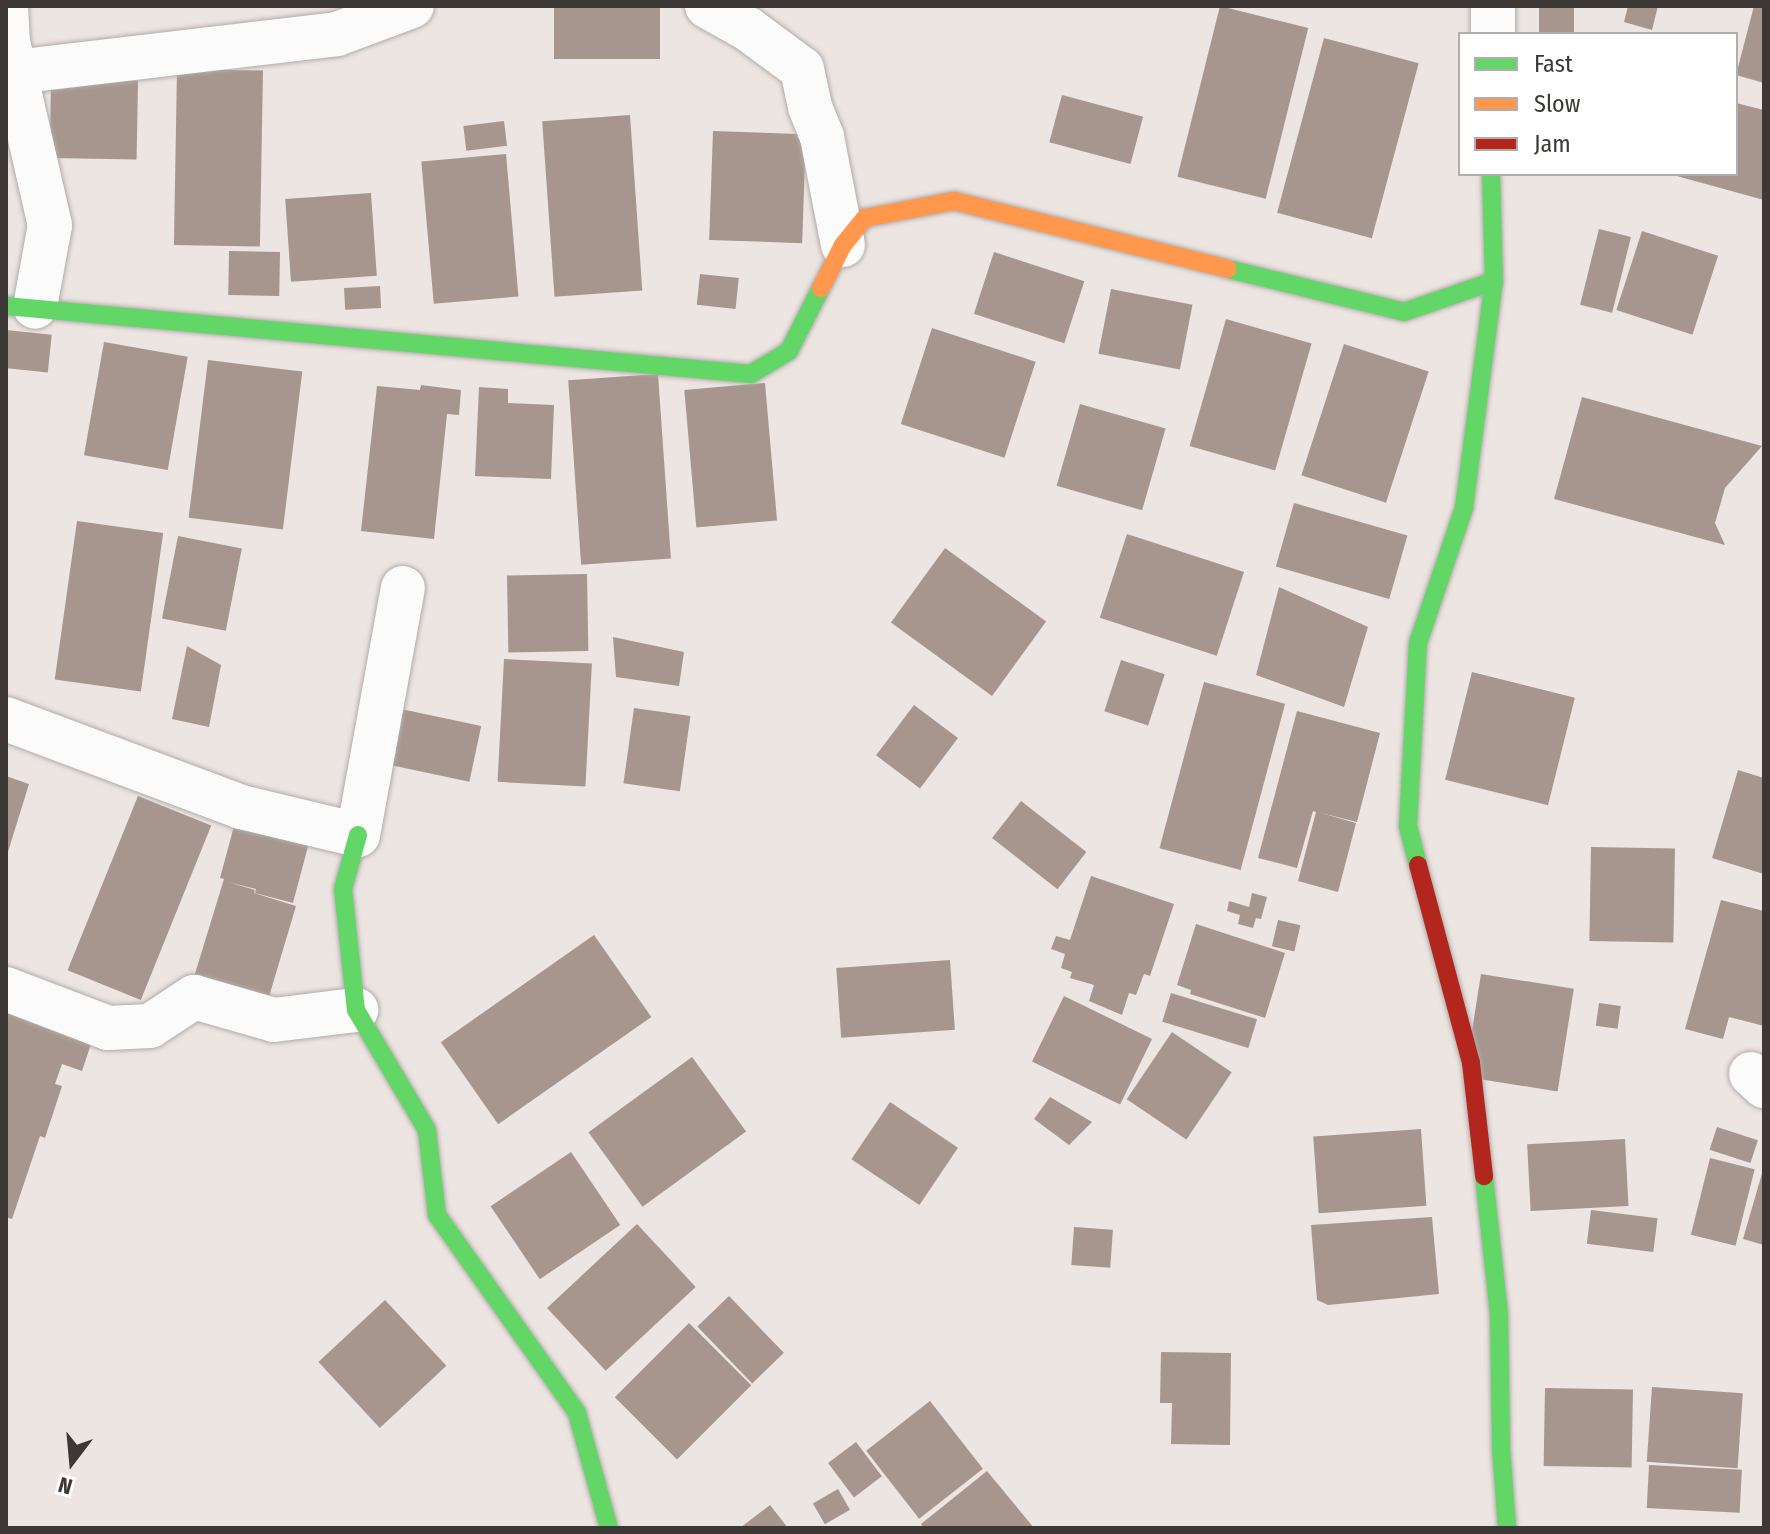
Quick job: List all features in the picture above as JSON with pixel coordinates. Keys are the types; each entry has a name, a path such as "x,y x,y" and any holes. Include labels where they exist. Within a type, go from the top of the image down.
{"street":[{"path":"6,6 10,74 50,225 20,307 751,374 789,351 843,245 865,218 954,201 1404,312 1494,281"},
{"path":"10,74 337,34 412,6"},
{"path":"707,6 748,29 802,69 810,107 822,137 843,245"},
{"path":"1493,6 1493,32"},
{"path":"1491,176 1494,281 1464,508 1418,643 1408,826 1471,1063 1499,1315 1501,1448 1507,1528"},
{"path":"403,588 358,835 343,889 356,1010 427,1130 437,1215 577,1413 609,1528"},
{"path":"6,719 241,807 358,835"},
{"path":"6,989 108,1028 150,1026 194,997 274,1020 356,1010"}],"building":[{"path":"554,6 660,6 660,59 554,59"},
{"path":"1220,6 1308,28 1266,199 1177,177"},
{"path":"1539,6 1574,6 1574,32 1539,32"},
{"path":"1628,6 1658,6 1652,30 1624,22"},
{"path":"1754,6 1764,6 1764,83 1738,76"},
{"path":"1324,38 1419,63 1372,238 1277,213"},
{"path":"177,69 263,71 260,246 174,245"},
{"path":"51,79 138,81 137,160 50,158"},
{"path":"1062,95 1143,117 1130,164 1049,142"},
{"path":"1738,104 1764,110 1764,200 1677,176 1738,176"},
{"path":"630,115 642,291 554,297 542,121"},
{"path":"504,121 507,146 466,151 463,126"},
{"path":"713,131 806,134 802,243 709,240"},
{"path":"506,154 518,296 434,304 421,161"},
{"path":"371,193 377,276 291,282 285,199"},
{"path":"1599,229 1631,237 1612,313 1580,305"},
{"path":"1642,231 1718,256 1692,335 1616,310"},
{"path":"229,251 280,252 279,296 228,295"},
{"path":"994,252 1084,281 1064,343 974,314"},
{"path":"700,274 739,278 736,309 697,305"},
{"path":"380,286 381,308 345,310 344,288"},
{"path":"1111,289 1192,305 1180,370 1098,354"},
{"path":"1226,319 1312,344 1275,470 1190,446"},
{"path":"932,328 1036,362 1004,458 901,424"},
{"path":"6,330 52,335 48,373 6,368"},
{"path":"104,342 188,357 168,470 84,455"},
{"path":"1344,344 1429,372 1386,503 1301,475"},
{"path":"208,360 302,372 283,529 189,518"},
{"path":"658,374 671,559 581,565 568,380"},
{"path":"765,383 777,520 696,528 684,390"},
{"path":"421,385 461,390 459,415 447,414 434,539 361,531 377,386 420,390"},
{"path":"479,387 508,389 508,403 554,405 551,479 475,476"},
{"path":"1582,397 1762,446 1725,488 1715,523 1725,545 1554,499"},
{"path":"1080,404 1166,429 1142,510 1057,486"},
{"path":"1294,503 1407,536 1389,599 1276,566"},
{"path":"77,521 163,533 141,692 55,679"},
{"path":"1127,534 1244,572 1217,656 1100,618"},
{"path":"178,536 242,548 226,631 162,618"},
{"path":"945,548 1046,621 992,696 891,622"},
{"path":"587,574 588,651 508,652 507,575"},
{"path":"1279,587 1368,627 1344,707 1256,675"},
{"path":"613,637 684,652 679,686 616,677"},
{"path":"187,646 221,665 209,727 172,719"},
{"path":"504,659 592,664 585,786 498,782"},
{"path":"1121,660 1165,674 1148,726 1104,711"},
{"path":"1472,672 1575,698 1548,805 1445,780"},
{"path":"1204,682 1285,704 1241,870 1159,848"},
{"path":"914,705 958,738 920,788 876,755"},
{"path":"634,708 690,716 680,791 623,783"},
{"path":"401,709 481,726 469,782 389,765"},
{"path":"1297,711 1380,733 1357,822 1321,813 1356,823 1338,892 1298,881 1316,812 1313,811 1297,868 1258,858"},
{"path":"1738,770 1764,778 1764,874 1712,858"},
{"path":"6,776 29,784 7,855 6,855"},
{"path":"138,796 211,826 141,1000 68,970"},
{"path":"1021,801 1086,852 1057,889 992,838"},
{"path":"237,815 311,835 293,903 255,893 256,889 228,882 255,890 254,893 296,906 268,1000 194,977 224,879 220,878"},
{"path":"1591,847 1675,848 1673,942 1589,941"},
{"path":"1091,876 1174,904 1150,976 1144,974 1136,995 1129,993 1122,1015 1089,1001 1094,985 1070,978 1072,972 1061,968 1065,954 1051,949 1056,936 1070,940"},
{"path":"1252,893 1267,897 1261,919 1256,918 1253,928 1238,924 1240,915 1227,911 1229,901 1249,907"},
{"path":"1721,900 1764,911 1764,1026 1729,1017 1723,1039 1685,1029"},
{"path":"1278,920 1300,925 1294,951 1272,946"},
{"path":"1196,924 1285,953 1265,1018 1190,994 1191,990 1177,985"},
{"path":"594,935 651,1017 498,1124 441,1042"},
{"path":"950,960 955,1030 841,1038 836,968"},
{"path":"1481,974 1574,989 1558,1091 1465,1077"},
{"path":"1171,993 1257,1019 1248,1048 1162,1022"},
{"path":"1064,996 1152,1039 1120,1105 1032,1062"},
{"path":"1599,1003 1621,1006 1618,1029 1596,1026"},
{"path":"6,1011 92,1041 82,1071 62,1064 55,1084 62,1086 45,1138 40,1136 12,1219 6,1217"},
{"path":"1172,1032 1232,1072 1186,1139 1127,1099"},
{"path":"692,1057 746,1131 643,1207 588,1132"},
{"path":"1050,1097 1092,1122 1069,1145 1034,1119"},
{"path":"890,1102 958,1148 919,1205 851,1159"},
{"path":"1717,1127 1758,1140 1750,1163 1710,1150"},
{"path":"1421,1129 1426,1206 1319,1213 1313,1137"},
{"path":"1625,1139 1629,1206 1531,1211 1527,1144"},
{"path":"571,1152 620,1225 540,1279 491,1206"},
{"path":"1710,1158 1755,1169 1736,1246 1691,1235"},
{"path":"1764,1170 1764,1245 1743,1239"},
{"path":"1591,1210 1658,1218 1653,1252 1587,1244"},
{"path":"1432,1217 1439,1294 1328,1305 1317,1300 1311,1225"},
{"path":"637,1224 696,1287 606,1371 547,1308"},
{"path":"1074,1227 1113,1230 1110,1268 1071,1265"},
{"path":"729,1296 784,1353 752,1383 697,1327"},
{"path":"385,1300 446,1366 380,1428 318,1362"},
{"path":"689,1323 751,1385 677,1459 615,1397"},
{"path":"1161,1352 1231,1353 1230,1445 1171,1444 1172,1403 1160,1403"},
{"path":"1652,1387 1743,1393 1738,1468 1647,1462"},
{"path":"1545,1388 1633,1390 1632,1468 1544,1466"},
{"path":"930,1401 983,1469 919,1519 866,1451"},
{"path":"856,1442 882,1476 854,1497 828,1463"},
{"path":"1649,1465 1742,1470 1740,1513 1647,1508"},
{"path":"987,1471 1034,1528 924,1528 921,1524"},
{"path":"838,1489 850,1510 825,1524 813,1504"},
{"path":"770,1505 788,1528 740,1528"}],"traffic: fast":[{"path":"1418,865 1408,826 1418,643 1464,508 1494,281 1491,176"},
{"path":"1228,269 1404,312 1494,281"},
{"path":"6,306 751,374 789,351 821,288"},
{"path":"358,835 343,889 356,1010 427,1130 437,1215 577,1413 609,1528"},
{"path":"1484,1176 1499,1315 1501,1448 1507,1528"}],"traffic: slow":[{"path":"821,288 843,245 865,218 954,201 1228,269"}],"traffic: jam":[{"path":"1418,865 1471,1063 1484,1176"}]}
